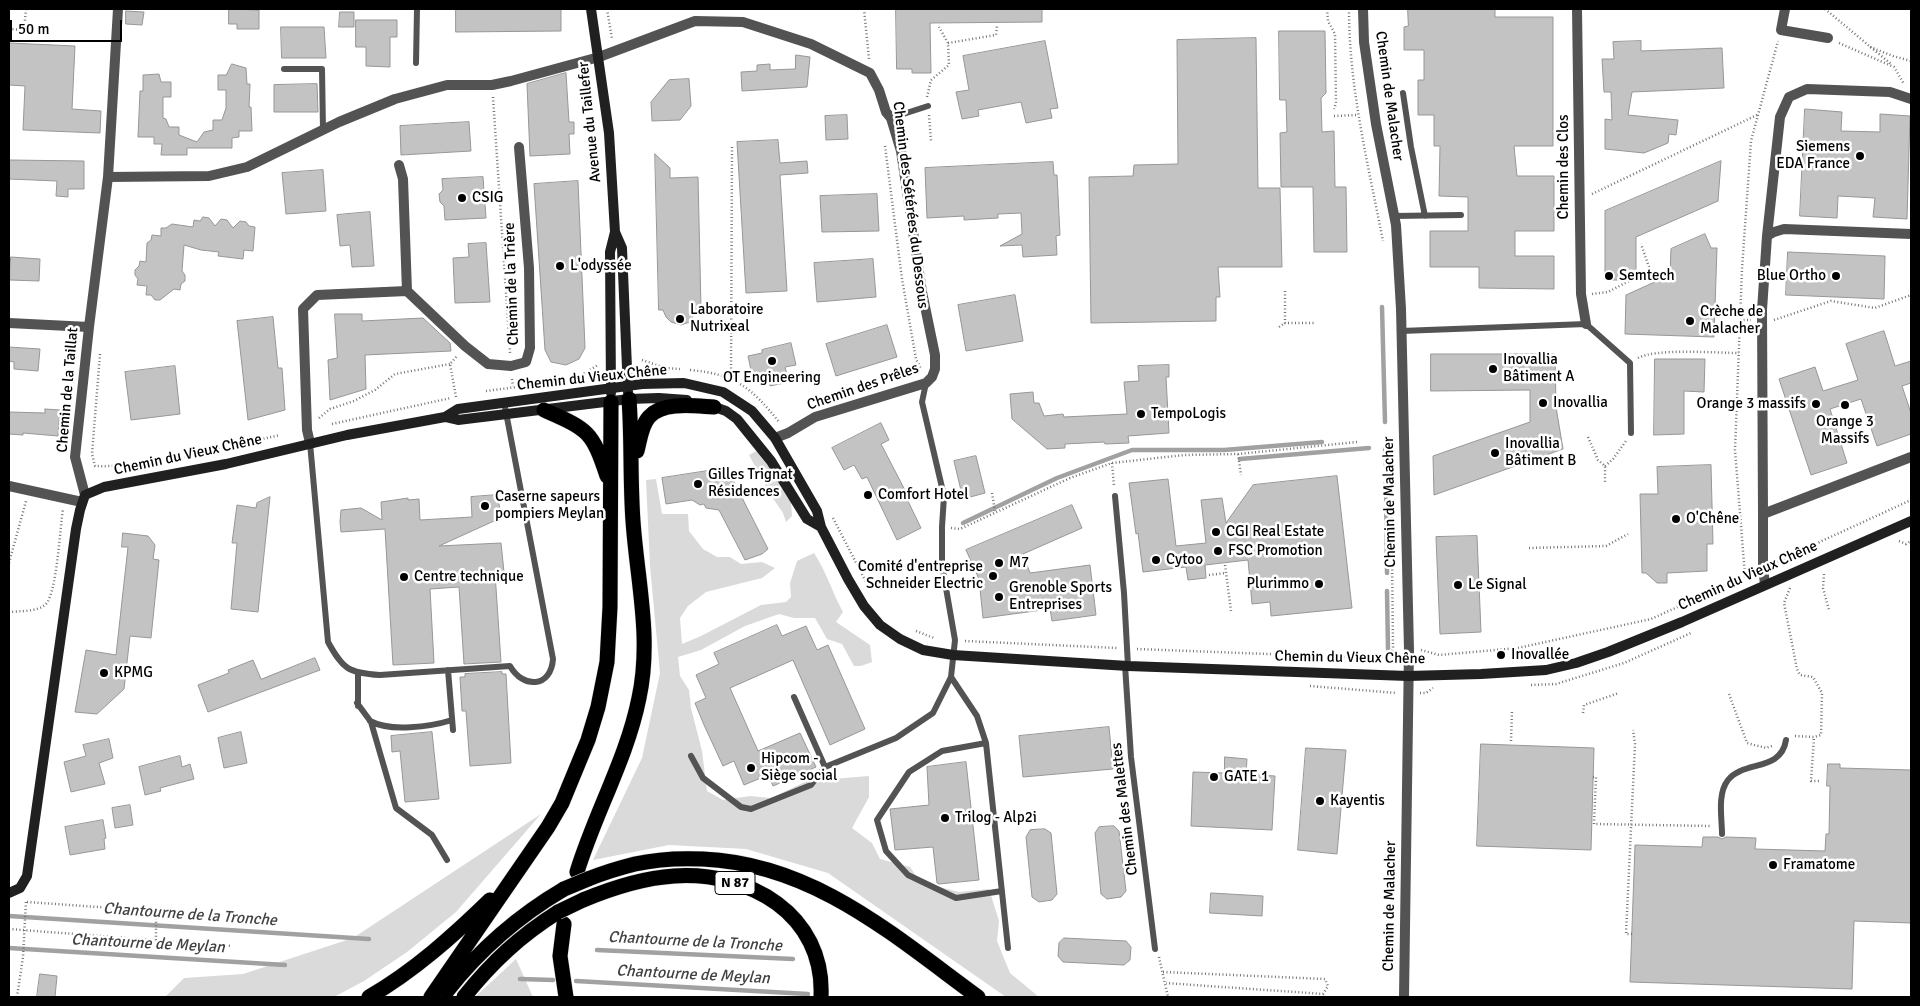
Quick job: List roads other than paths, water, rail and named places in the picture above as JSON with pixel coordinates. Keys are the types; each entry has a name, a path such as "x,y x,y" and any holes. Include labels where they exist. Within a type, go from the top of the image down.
{"highway":[{"path":"582,876 585,844 628,738 639,700 644,672 645,627 633,518 628,393"},
{"path":"431,997 534,848 562,803 578,767 598,707 607,662 610,607 611,395"},
{"path":"632,472 644,425 661,408 714,407"},
{"path":"544,410 575,423 589,434 602,461 610,487"},
{"path":"441,997 471,962 502,932 525,914 564,890 582,876 663,859 723,860 752,865 781,873 812,885 864,915 978,997"},
{"name":"N 87","path":"464,997 506,951 532,929 561,918 583,900 624,885 674,876 714,878 755,890 790,913 805,932 816,956 821,974 821,997"},
{"path":"369,997 421,963 511,880"},
{"path":"561,918 560,956 566,997"}],"main road":[{"name":"Avenue du Taillefer","path":"591,9 609,134 615,232 610,252 611,395"},
{"name":"Avenue du Taillefer","path":"615,232 622,248 628,393"},
{"name":"Chemin du Vieux Chêne","path":"83,498 104,487 226,464 310,444 445,417 458,409 504,402 611,395 684,384 723,392 752,411 775,438 816,511 821,527 864,606 880,625 900,639 923,650 953,655 1126,666 1408,676 1546,670 1576,663 1731,602 1765,584 1911,521"},
{"name":"Chemin du Vieux Chêne","path":"628,393 659,398 682,399 714,407 737,419 771,461 808,519 821,527"},
{"name":"Chemin du Vieux Chêne","path":"445,417 458,420 544,410 611,395"},
{"name":"Chemin de la Taillat","path":"9,893 20,888 27,876 76,529 83,498"}],"street":[{"name":"Chemin de la Taillat","path":"83,498 75,457 88,327 108,177 118,9"},
{"name":"Chemin de Malacher","path":"1363,9 1364,42 1376,124 1394,216 1401,331 1409,650 1404,997"},
{"name":"Chemin des Clos","path":"1577,9 1581,294 1586,324"},
{"path":"1785,9 1781,30 1828,38"},
{"name":"Chemin des Sétérées du Dessous","path":"599,57 695,21 743,22 811,44 870,73 879,90 888,115"},
{"path":"108,177 209,176 247,167 323,130 395,99 447,85 492,85 599,57"},
{"path":"1765,584 1763,568 1762,320 1767,236 1780,117 1789,97 1807,89 1909,94"},
{"name":"Chemin des Prêles","path":"775,438 788,433 815,417 926,384 932,377 935,369 935,355 922,292 901,151 888,115"},
{"name":"Chemin de la Trière","path":"407,291 464,346 488,364 511,366 526,362 530,348 529,268 519,147"},
{"path":"310,444 307,430 304,309 317,295 407,291 403,179 399,166"},
{"path":"1767,236 1784,230 1911,234"},
{"path":"9,322 88,327"},
{"path":"1763,514 1911,457"},
{"path":"9,486 64,498 83,498"}],"lane":[{"path":"416,9 416,62"},
{"path":"284,69 322,69 323,130"},
{"path":"1403,93 1410,147 1426,216"},
{"path":"888,115 928,106"},
{"path":"1394,216 1461,216"},
{"path":"1401,331 1586,324 1630,363 1631,433"},
{"path":"691,756 703,778 741,807 751,809 811,786 825,767 896,738 933,713 951,677 955,640 942,565 944,496 922,402 926,384"},
{"path":"310,444 328,642 340,663 358,674 380,675 510,666 515,676 526,681 537,682 546,678 552,670 553,659 504,402"},
{"name":"Chemin des Malettes","path":"1115,496 1124,593 1131,757 1155,949"},
{"path":"448,670 452,730"},
{"path":"358,674 357,703 361,712 371,722 387,728 440,724 452,720"},
{"path":"951,677 977,716 986,743 1008,948"},
{"path":"794,697 825,767"},
{"path":"371,722 396,808 432,835 447,860"},
{"path":"1722,834 1722,794 1728,780 1740,771 1775,759 1784,750 1786,740"},
{"path":"986,743 942,750 909,772 877,820 886,851 908,875 956,898 1002,891"}],"waterway":[{"path":"1382,307 1385,422"},
{"path":"963,523 1057,478 1132,450 1224,450 1322,442"},
{"path":"1385,447 1386,466"},
{"path":"1240,459 1369,448"},
{"path":"1386,482 1387,573"},
{"path":"1387,591 1388,649"},
{"name":"Chantourne de la Tronche","path":"9,916 369,939"},
{"name":"Chantourne de Meylan","path":"9,948 285,965"},
{"name":"Chantourne de la Tronche","path":"597,950 793,959"},
{"name":"Chantourne de Meylan","path":"520,979 553,980"},
{"name":"Chantourne de Meylan","path":"576,981 808,994"}],"place":[{"name":"Siemens EDA France","path":"1860,156"},
{"name":"CSIG","path":"462,198"},
{"name":"L'odyssée","path":"560,266"},
{"name":"Semtech","path":"1609,276"},
{"name":"Blue Ortho","path":"1836,276"},
{"name":"Laboratoire Nutrixeal","path":"680,319"},
{"name":"Crèche de Malacher","path":"1690,321"},
{"name":"OT Engineering","path":"772,361"},
{"name":"Inovallia Bâtiment A","path":"1493,369"},
{"name":"Inovallia","path":"1543,403"},
{"name":"Orange 3 massifs","path":"1816,404"},
{"name":"Orange 3 Massifs","path":"1845,405"},
{"name":"TempoLogis","path":"1141,414"},
{"name":"Inovallia Bâtiment B","path":"1495,453"},
{"name":"Gilles Trignat Résidences","path":"698,484"},
{"name":"Comfort Hotel","path":"868,495"},
{"name":"Caserne sapeurs pompiers Meylan","path":"485,506"},
{"name":"O'Chêne","path":"1676,519"},
{"name":"CGI Real Estate","path":"1216,532"},
{"name":"FSC Promotion","path":"1218,551"},
{"name":"Cytoo","path":"1156,560"},
{"name":"M7","path":"999,563"},
{"name":"Comité d'entreprise Schneider Electric","path":"993,576"},
{"name":"Centre technique","path":"404,577"},
{"name":"Plurimmo","path":"1319,584"},
{"name":"Le Signal","path":"1458,585"},
{"name":"Grenoble Sports Entreprises","path":"999,597"},
{"name":"Inovallée","path":"1501,655"},
{"name":"KPMG","path":"104,673"},
{"name":"Hipcom - Siège social","path":"751,768"},
{"name":"GATE 1","path":"1214,777"},
{"name":"Kayentis","path":"1320,801"},
{"name":"Trilog - Alp2i","path":"945,818"},
{"name":"Framatome","path":"1773,865"}]}
